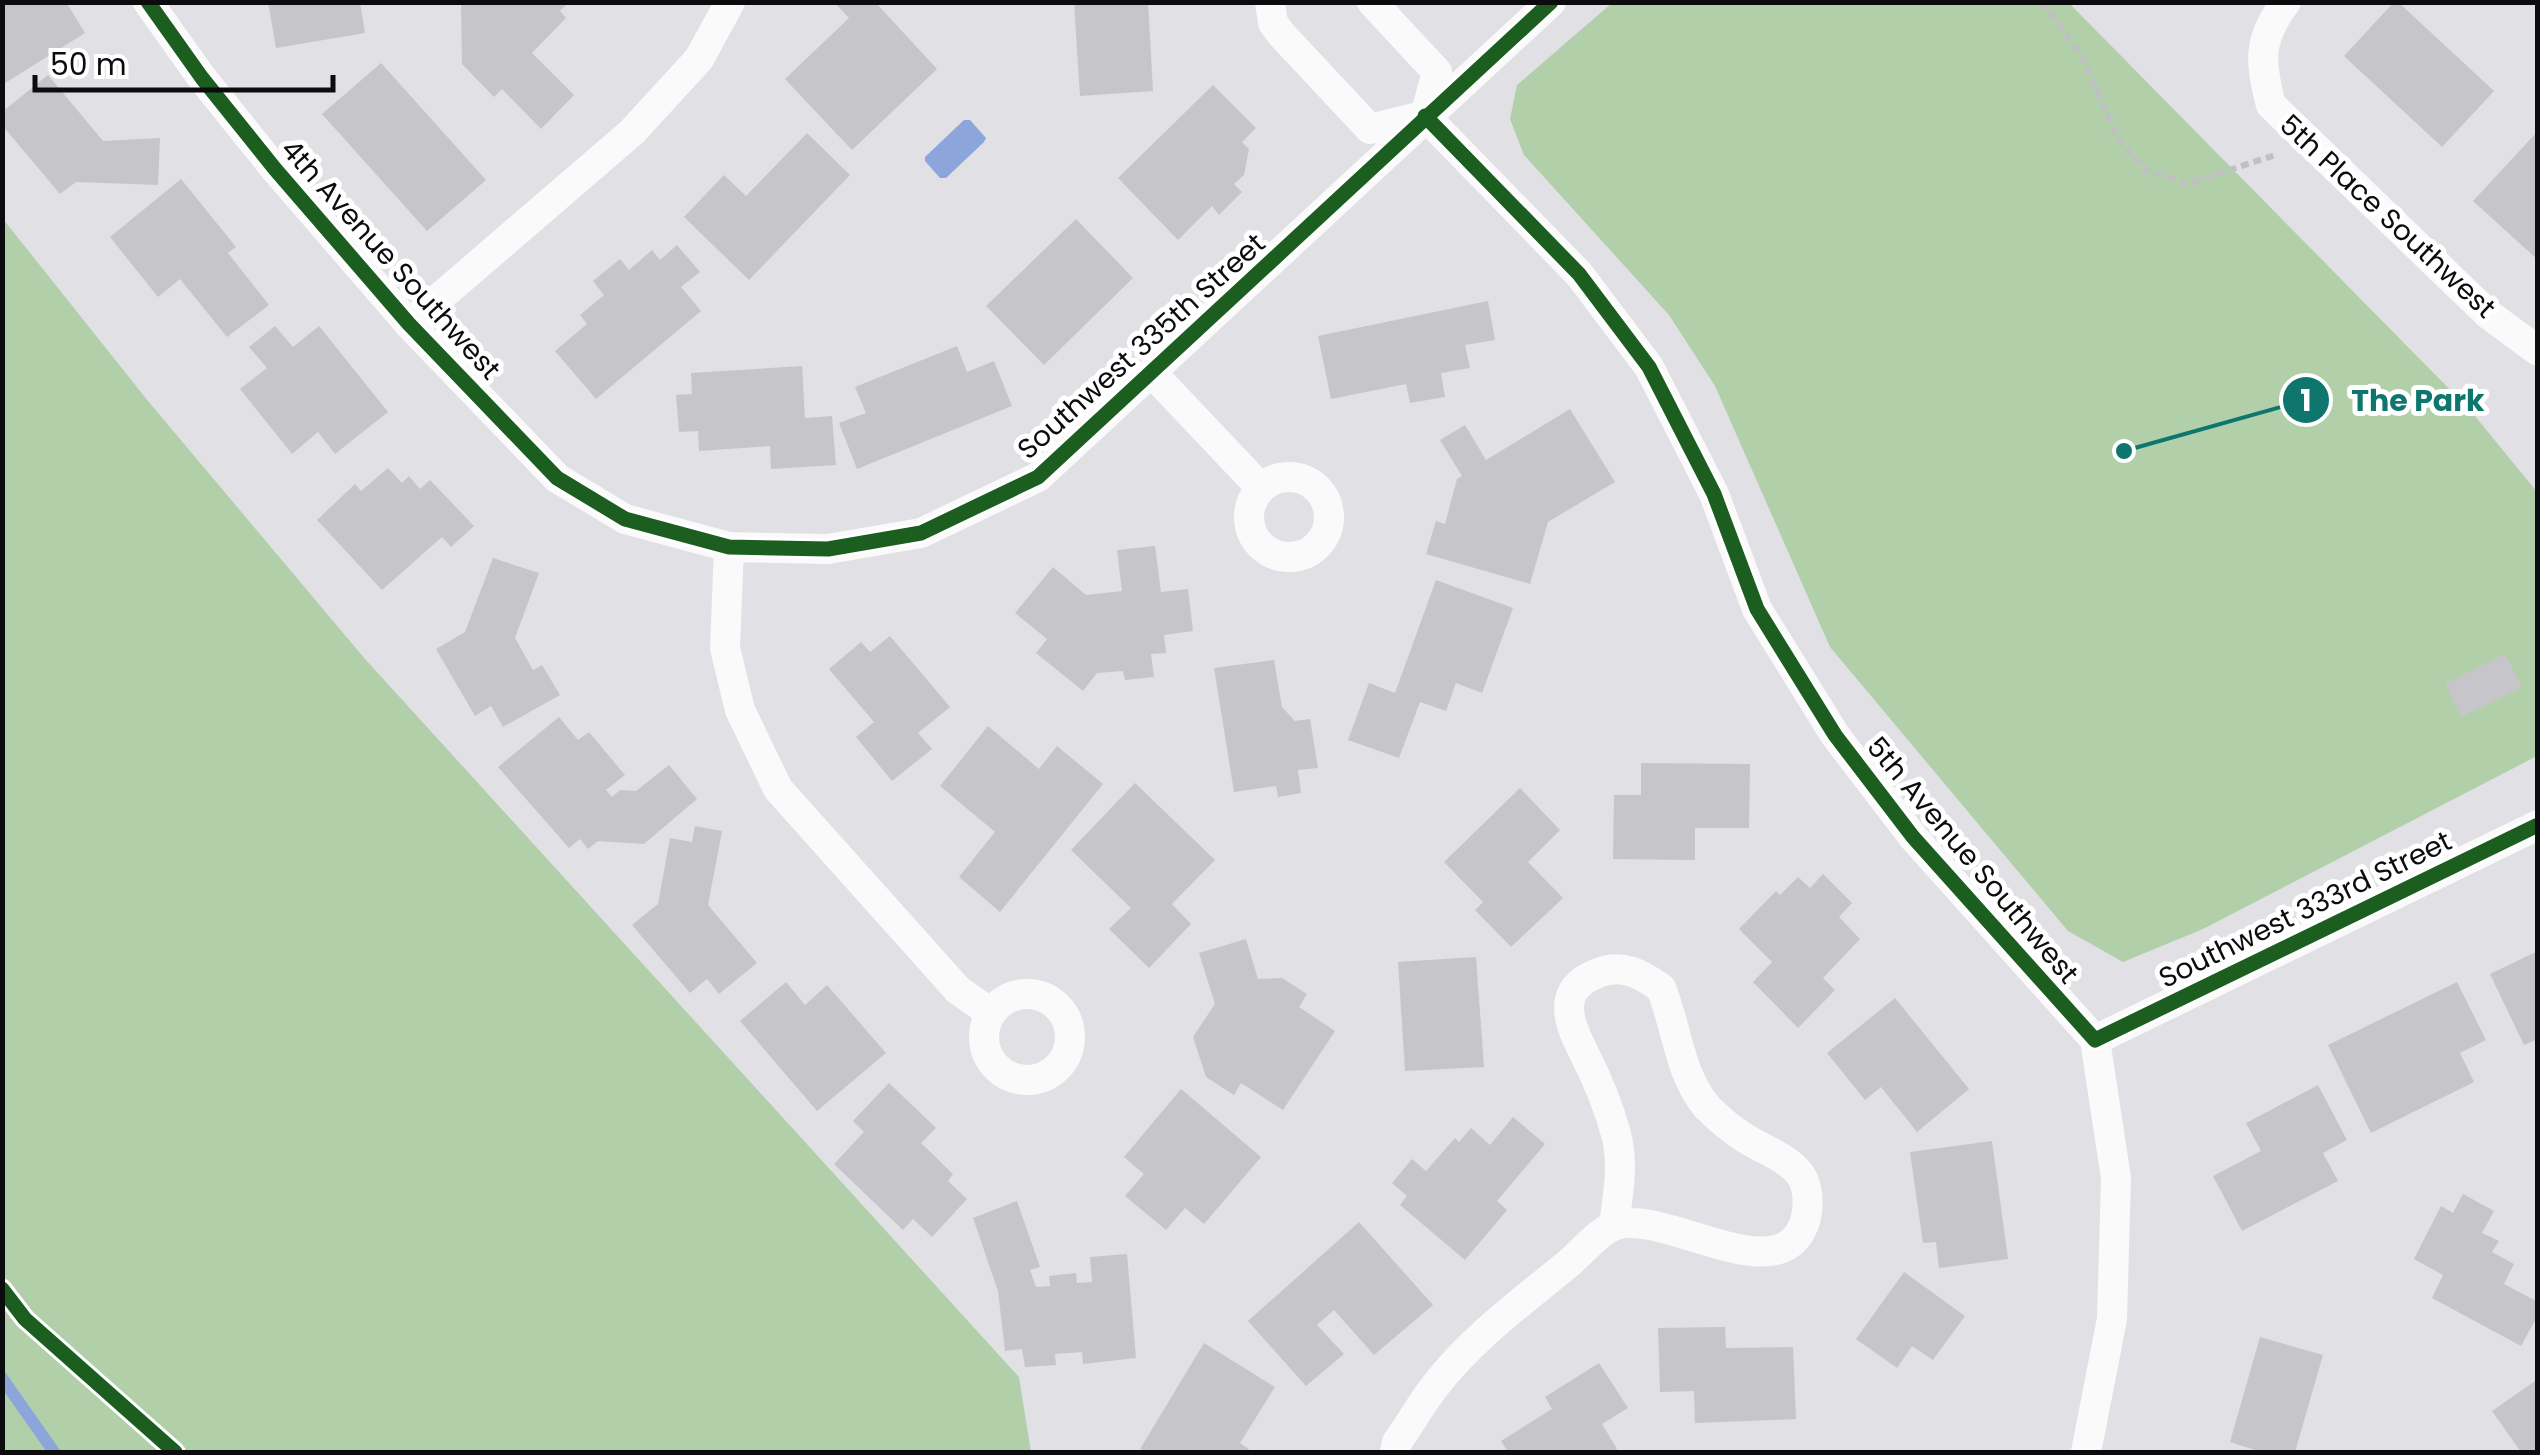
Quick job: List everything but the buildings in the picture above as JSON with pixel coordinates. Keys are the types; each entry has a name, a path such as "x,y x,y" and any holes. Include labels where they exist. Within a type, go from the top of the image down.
{"street":[{"name":"4th Avenue Southwest","path":"148,2 214,94 409,324 556,478 625,519"},
{"path":"409,324 632,132 699,59 730,2"},
{"path":"1270,2 1274,23 1282,35 1370,128 1425,116 1437,72 1372,2"},
{"name":"Southwest 335th Street","path":"625,519 729,547 828,548 922,532 1038,478 1550,2"},
{"name":"5th Place Southwest","path":"2286,2 2264,43 2262,67 2271,105 2488,314 2538,350"},
{"name":"5th Avenue Southwest","path":"1425,116 1579,274 1648,367 1714,494 1757,609 1835,734 1913,837 2095,1040"},
{"path":"1152,373 1261,488"},
{"path":"729,547 726,648 740,710 778,788 958,990 991,1013"},
{"name":"Southwest 333rd Street","path":"2095,1040 2538,825"},
{"path":"1388,1449 1436,1385 1484,1334 1614,1225 1644,1224 1680,1231 1750,1252 1779,1249 1798,1237 1806,1220 1808,1198 1802,1176 1769,1150 1722,1122 1705,1104 1691,1083 1661,988 1624,968 1606,969 1588,977 1573,992 1568,1007 1571,1032 1585,1055 1616,1131 1621,1156 1614,1225"},
{"path":"2086,1452 2112,1319 2116,1178 2095,1040"}],"path":[{"path":"2042,2 2084,59 2118,139 2146,170 2187,184 2310,144"}],"green space":[{"path":"1612,3 2069,3 2470,410 2537,492 2537,756 2203,929 2123,962 2068,931 1830,647 1715,386 1669,315 1524,155 1510,119 1517,85"},
{"path":"3,219 148,401 365,659 1019,1377 1031,1452 3,1452"}],"water":[{"path":"964,120 970,120 986,138 946,178 940,178 925,157"}],"waterway":[{"path":"2,1378 54,1452"}],"cycle path":[{"path":"148,2 202,78 275,169 409,324 557,478 625,519 729,547 828,549 921,533 1038,477 1551,2"},
{"path":"1425,116 1579,274 1649,367 1714,494 1757,609 1835,735 1913,837 2095,1040 2538,825"},
{"path":"2,1289 25,1319 175,1452"}],"place":[{"name":"The Park","path":"2124,451"}]}
